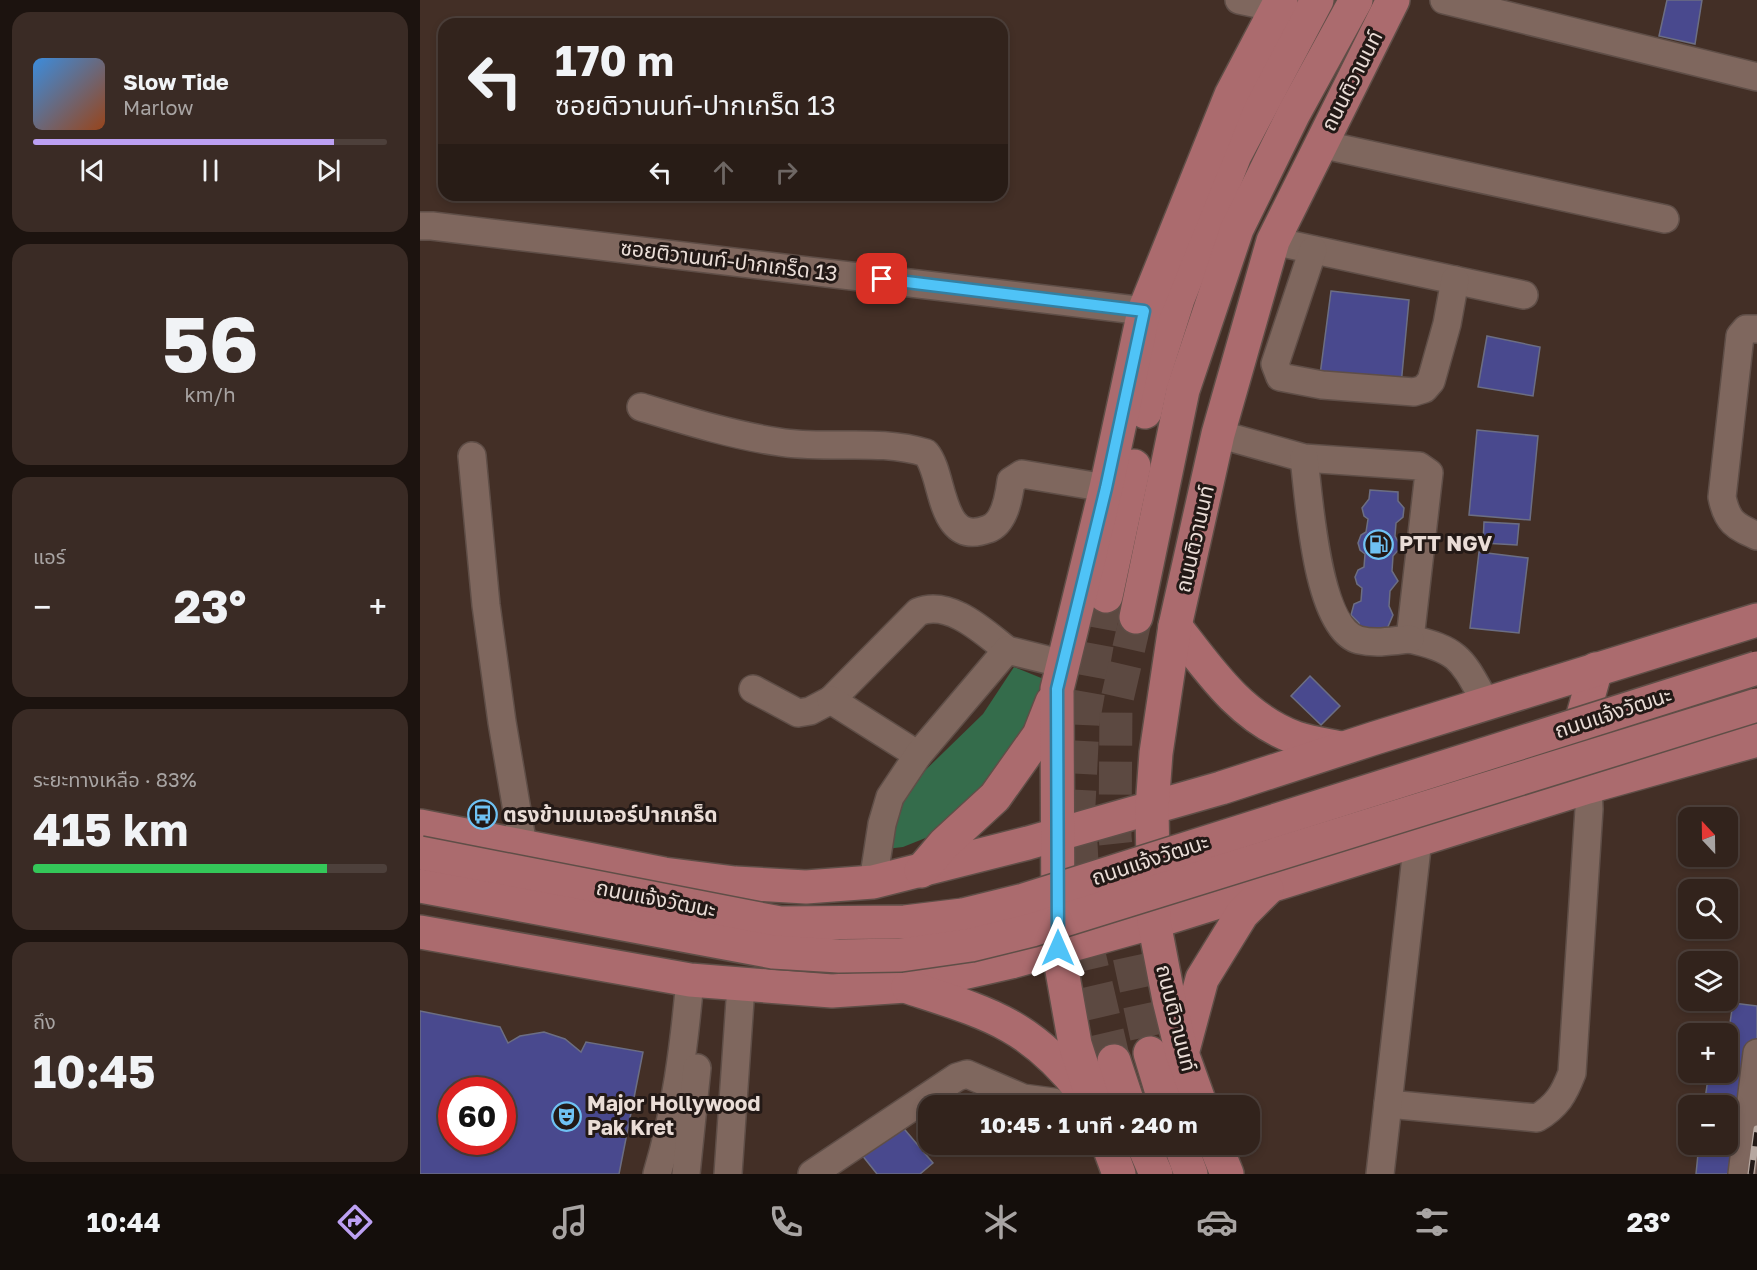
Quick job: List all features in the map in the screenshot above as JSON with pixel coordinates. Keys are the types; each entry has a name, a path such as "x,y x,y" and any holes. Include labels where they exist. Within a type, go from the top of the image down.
{"main road":[{"path":"1106,596 1150,384 1178,299 1234,155 1317,0"},
{"path":"1136,617 1183,390 1237,230 1294,113 1356,0"},
{"name":"ถนนติวานนท์","path":"1194,1095 1166,1053 1169,1000 1154,922 1152,808 1156,753 1175,626 1218,434 1273,241 1393,0"},
{"path":"921,872 944,844 995,797 1039,735 1060,676 1106,488 1144,311 1231,96 1279,4"},
{"name":"ถนนแจ้งวัฒนะ","path":"420,826 664,874 735,883 806,887 873,882 921,872 1152,808 1757,620"},
{"path":"1175,626 1212,675 1250,712 1272,727 1297,738 1343,748"},
{"name":"ถนนแจ้งวัฒนะ","path":"420,854 780,923 905,922 951,916 1035,896 1757,668"},
{"path":"1596,669 1580,726 1593,753 1607,767 1638,772"},
{"path":"1060,676 1058,948 1075,1044 1091,1095"},
{"name":"ถนนแจ้งวัฒนะ","path":"420,886 773,952 839,956 901,955 971,945 1032,930 1757,705"},
{"path":"420,932 698,981 741,986 832,991 906,986 956,976 1154,922 1588,787 1757,740"},
{"path":"553,955 580,943 590,930 596,916 597,897 593,879 571,855"},
{"path":"1166,1095 1166,1053 1202,979 1242,914 1268,888"},
{"path":"906,986 987,1013 1026,1034 1055,1058 1085,1095"},
{"path":"1114,1061 1125,1095"},
{"path":"1112,1155 1119,1174"},
{"path":"1148,1155 1156,1174"},
{"path":"1184,1155 1191,1174"},
{"path":"1219,1155 1227,1174"}],"street":[{"path":"1239,0 1279,4"},
{"path":"1444,0 1757,77"},
{"path":"1320,144 1665,219"},
{"name":"ซอยติวานนท์-ปากเกร็ด 13","path":"420,226 1144,311"},
{"path":"1273,241 1524,295"},
{"path":"1313,250 1275,364 1280,377 1334,386 1414,392 1424,390 1431,381 1447,324 1455,280"},
{"path":"1757,329 1746,329 1740,336 1722,497 1731,523 1757,536"},
{"path":"641,407 712,429 781,443 903,446 926,453 936,471 945,512 957,526 977,532 990,529 998,521 1005,507 1011,480 1022,474 1106,488"},
{"path":"1218,434 1304,458 1419,466 1429,473 1410,639"},
{"path":"472,456 487,616 523,846"},
{"path":"1304,458 1322,586 1336,620 1344,631 1358,640 1382,642 1410,639 1450,651 1466,668 1486,703"},
{"path":"753,689 798,713 810,711 831,700 918,612 926,609 941,610 959,616 1007,650 1060,676"},
{"path":"873,882 882,824 890,797 918,755 1007,650"},
{"path":"831,700 918,755"},
{"path":"1388,1104 1537,1118 1551,1110 1563,1096 1572,1073 1589,809 1588,787"},
{"path":"1380,1174 1418,839"},
{"path":"686,1174 698,1055 698,981"},
{"path":"657,1174 671,1128 686,1027 698,981"},
{"path":"728,1174 741,986"},
{"path":"1742,1174 1757,1053"},
{"path":"698,1055 737,1056"},
{"path":"930,1095 957,1077 967,1074 1016,1095"},
{"path":"812,1174 918,1103"}],"green space":[{"path":"1014,667 1056,684 1018,755 933,835 903,847 886,849 908,787 983,714"}],"building":[{"path":"1667,0 1702,0 1695,44 1659,36"},
{"path":"1331,291 1409,300 1401,385 1320,375"},
{"path":"1487,336 1540,347 1533,396 1478,387"},
{"path":"1477,430 1538,436 1530,520 1469,515"},
{"path":"1370,490 1398,492 1398,501 1404,508 1403,517 1396,523 1395,536 1401,547 1393,556 1392,571 1398,581 1390,591 1389,606 1393,615 1387,629 1359,627 1359,623 1351,615 1354,604 1361,601 1362,588 1357,584 1355,577 1358,570 1364,567 1365,554 1360,550 1358,543 1361,535 1366,532 1368,519 1364,516 1362,508 1369,499"},
{"path":"1484,522 1519,524 1517,545 1483,543"},
{"path":"1479,552 1528,558 1519,633 1470,628"},
{"path":"1310,676 1340,706 1321,725 1291,696"},
{"path":"1738,1004 1757,1006 1757,1174 1696,1174 1698,1155 1738,1155 1738,1095 1706,1095 1707,1083 1738,1083 1738,1023 1730,1023 1732,1011 1738,1011"},
{"name":"Major Hollywood Pak Kret","path":"420,1011 500,1027 508,1043 520,1036 544,1032 565,1039 581,1052 586,1042 643,1052 619,1174 420,1174"},
{"path":"900,1124 918,1145 918,1155 926,1155 933,1163 920,1174 877,1174 862,1155"}],"tunnel":[{"path":"1106,596 1083,723 1079,805 1085,920 1090,958 1114,1061"},
{"path":"1136,617 1116,704 1115,837 1126,942 1150,1053"}],"railway":[{"path":"1751,1174 1757,1129"}],"place":[{"name":"PTT NGV","path":"1378,544"},
{"name":"ตรงข้ามเมเจอร์ปากเกร็ด","path":"482,815"},
{"name":"Major Hollywood Pak Kret","path":"566,1116"}],"route":[{"path":"882,279 1144,311 1106,488 1057,689 1058,948"}]}
